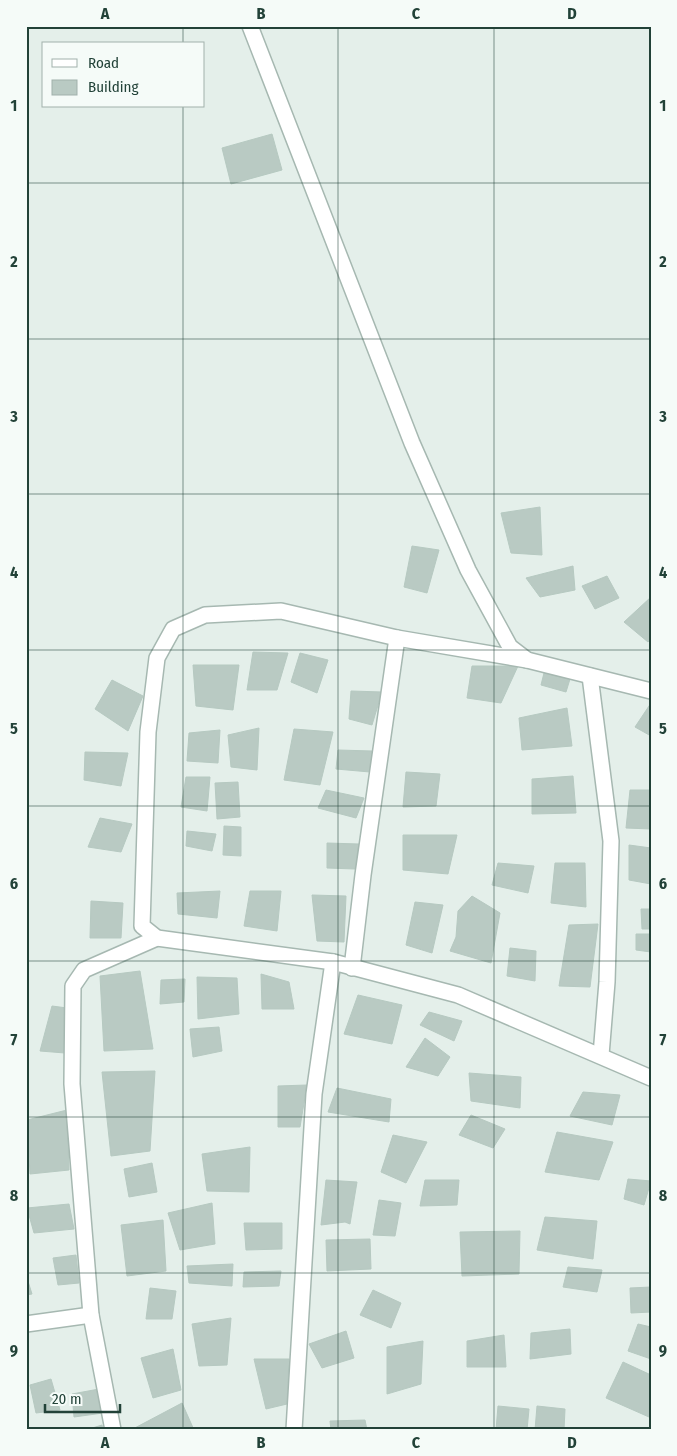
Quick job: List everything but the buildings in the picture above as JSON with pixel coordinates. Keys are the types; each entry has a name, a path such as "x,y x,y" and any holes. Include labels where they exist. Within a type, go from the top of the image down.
{"street":[{"path":"250,26 420,461 468,570 510,647 527,660"},
{"path":"651,691 527,660 396,638 281,611 205,615 172,628 157,658 148,732 142,926 157,938 333,962 458,995 651,1078"},
{"path":"352,968 364,866 396,638"},
{"path":"590,676 611,841 607,982 601,1055"},
{"path":"113,1430 92,1315 72,1084 73,986 84,970 157,938"},
{"path":"294,1430 314,1094 333,962"},
{"path":"26,1324 92,1315"}]}
